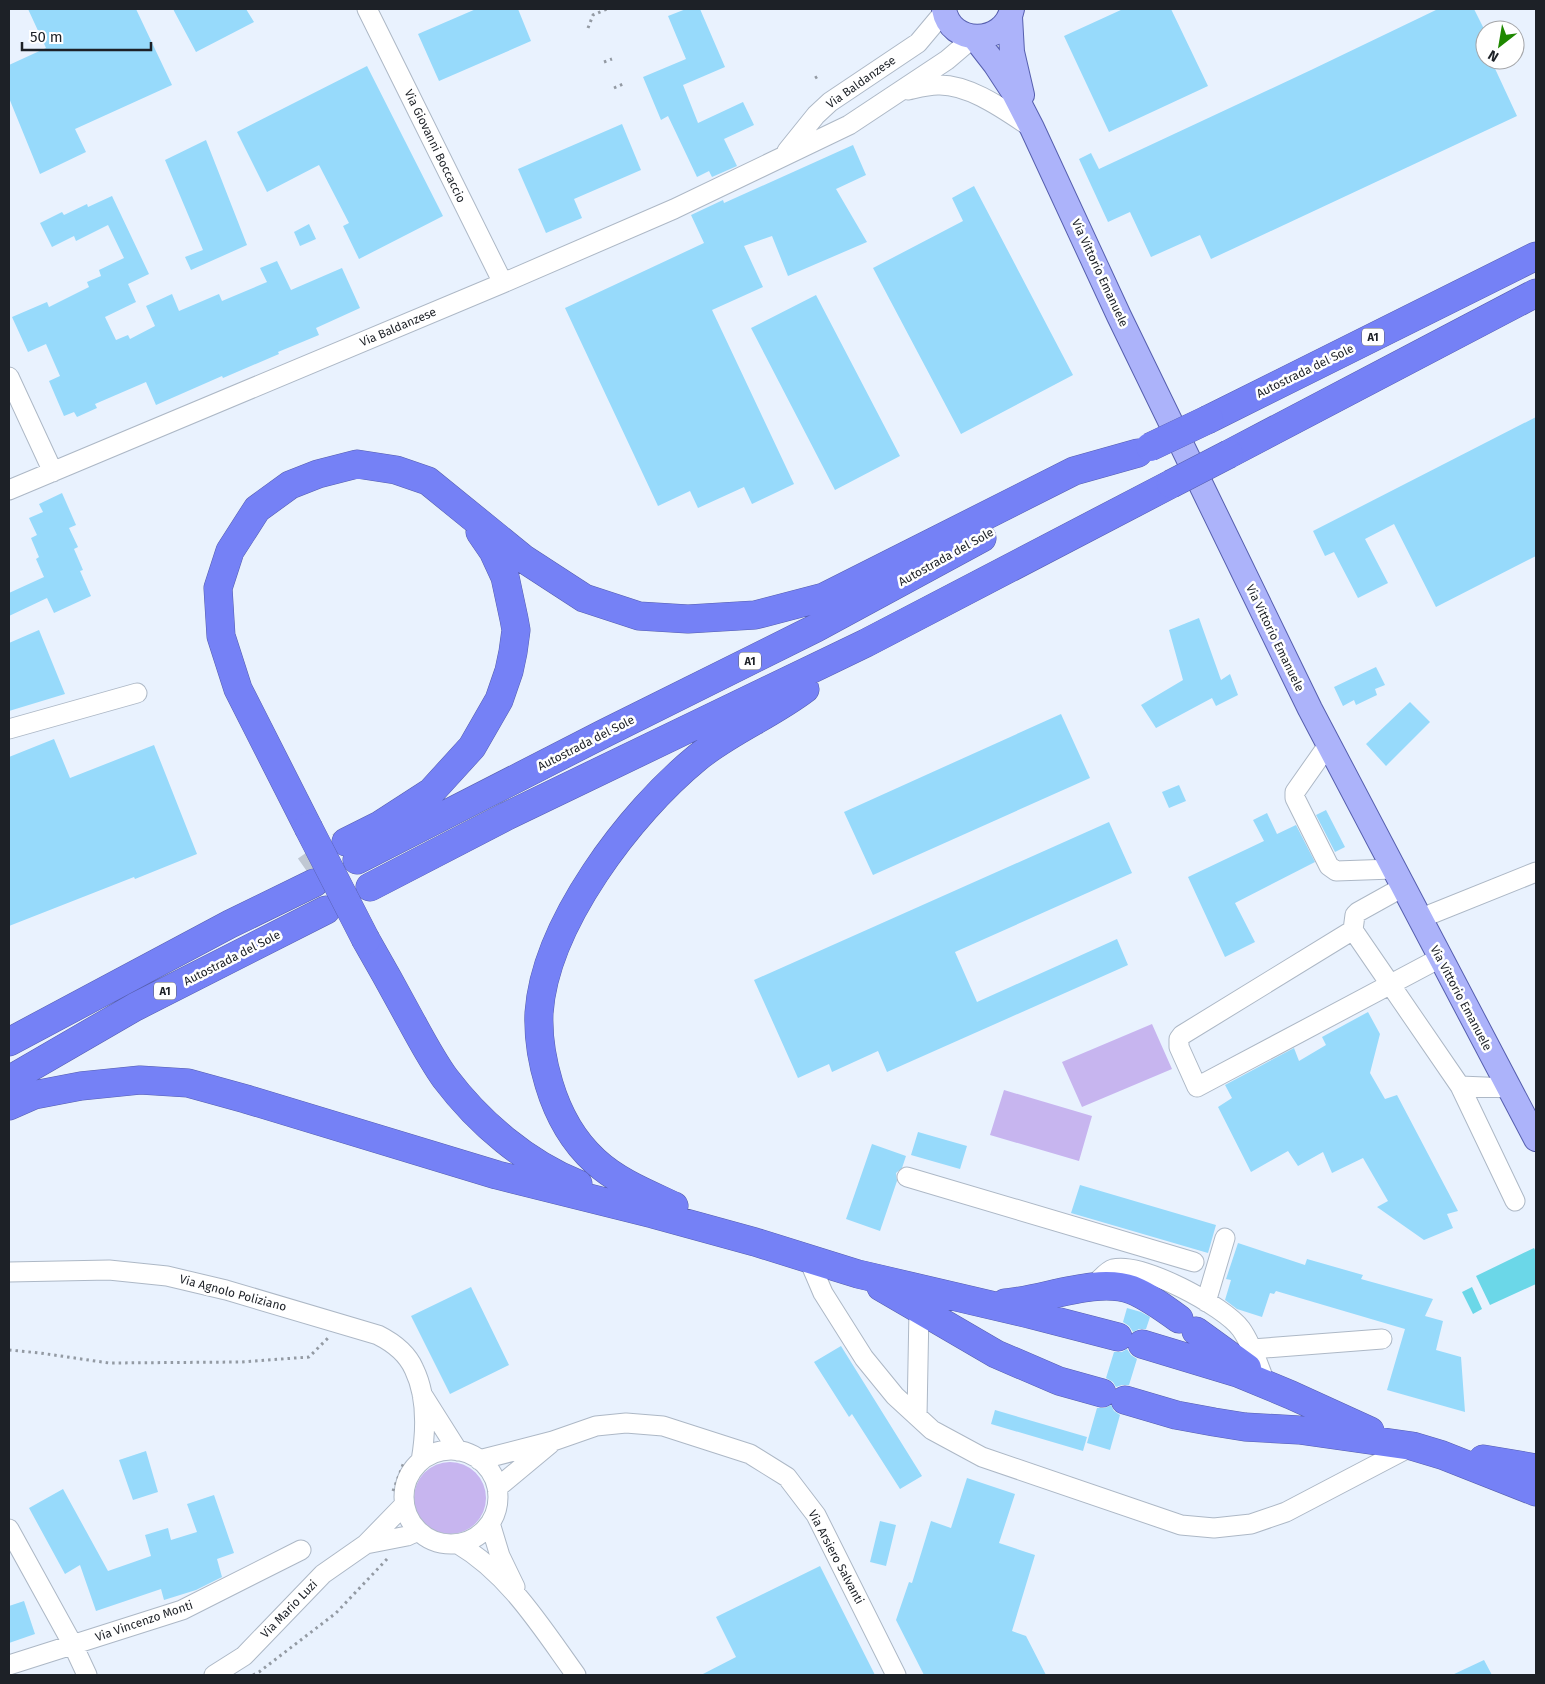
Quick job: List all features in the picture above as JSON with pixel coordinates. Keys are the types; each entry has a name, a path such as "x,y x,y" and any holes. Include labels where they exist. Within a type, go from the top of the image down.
{"highway":[{"name":"Autostrada del Sole","path":"467,512 493,551 505,578 516,630 509,672 499,700 472,747 430,792 380,825 351,851 596,737 816,628 1144,450 1536,256"},
{"path":"370,887 507,816 866,643 1536,293"},
{"path":"653,1214 570,1181 518,1150 476,1114 445,1078 366,940 238,689 220,636 218,588 230,551 257,509 290,485 318,474 357,464 396,470 428,481 524,559 584,598 639,616 688,619 755,615 824,597 1074,471 1144,450"},
{"path":"755,1242 634,1189 614,1177 578,1143 564,1123 554,1102 544,1068 539,1033 539,1012 543,984 557,943 598,868 619,838 669,783 697,758 730,735 793,698 866,643"},
{"name":"A1","path":"9,1042 230,924 310,876"},
{"name":"Autostrada del Sole","path":"9,1080 135,1007 326,910"},
{"path":"9,1106 34,1095 81,1086 140,1080 188,1083 497,1175 653,1214 755,1242 858,1274 990,1304 1130,1340 1222,1368 1291,1395 1404,1445"},
{"path":"858,1274 996,1354 1059,1381 1176,1416 1245,1427 1299,1430 1404,1445 1442,1455 1536,1492"},
{"path":"990,1304 1021,1302 1102,1278 1113,1286 1147,1297 1291,1395"},
{"path":"1442,1455 1499,1461 1536,1468"}],"main road":[{"name":"Via Vittorio Emanuele","path":"944,11 951,25 962,33 974,37 987,36 995,32 1005,25 1011,13"},
{"name":"Via Vittorio Emanuele","path":"1011,13 1012,52 1020,89 1032,128"},
{"name":"Via Vittorio Emanuele","path":"974,37 1014,93 1032,128 1119,316 1328,745 1536,1139"}],"street":[{"name":"Via Giovanni Boccaccio","path":"366,9 503,283"},
{"name":"Via Baldanzese","path":"783,156 816,115 830,102 918,43 944,11"},
{"name":"Via Baldanzese","path":"9,490 503,283 674,209 849,125 947,60 974,37"},
{"name":"Via Baldanzese","path":"894,94 921,87 939,85 958,88 1003,108 1032,128"},
{"path":"9,377 53,472"},
{"path":"9,729 137,693"},
{"path":"1328,745 1294,792 1295,798 1329,866 1336,871 1398,878"},
{"path":"1419,918 1536,872"},
{"path":"1398,878 1358,912 1355,916 1353,930 1460,1086 1515,1201"},
{"path":"1353,930 1182,1035 1179,1040 1179,1047 1197,1086 1440,958"},
{"path":"1460,1086 1509,1088"},
{"path":"907,1177 1194,1262"},
{"path":"1206,1302 1225,1238"},
{"path":"1102,1278 1116,1239"},
{"path":"808,1258 823,1293 864,1358 895,1396 932,1430 982,1457 1181,1525 1214,1528 1251,1524 1286,1512 1404,1445"},
{"path":"1102,1278 1124,1267 1171,1282 1206,1302 1240,1328 1252,1349 1263,1377"},
{"name":"Via Agnolo Poliziano","path":"9,1272 109,1270 167,1276 226,1290 378,1335 390,1341 401,1351 414,1368 422,1393 458,1451"},
{"path":"917,1416 919,1310"},
{"path":"1252,1349 1382,1339"},
{"name":"Via Agnolo Poliziano","path":"414,1459 424,1440 422,1393"},
{"name":"Via Arsiero Salvanti","path":"479,1460 553,1441 596,1426 626,1423 663,1426 750,1454 788,1477 816,1515 896,1675"},
{"name":"Via Arsiero Salvanti","path":"497,1488 553,1441"},
{"path":"458,1451 469,1454 479,1460 490,1473 497,1488 497,1506 490,1523 482,1533 471,1540 458,1544 444,1544 430,1539 418,1531 398,1500 404,1492 414,1459 438,1452 458,1451"},
{"name":"Via Mario Luzi","path":"214,1675 244,1656 322,1574 366,1544 398,1500"},
{"path":"490,1523 500,1556 521,1600"},
{"path":"9,1529 73,1645 87,1675"},
{"name":"Via Mario Luzi","path":"366,1544 406,1536 418,1531"},
{"path":"458,1544 476,1554 521,1600 576,1675"},
{"name":"Via Vincenzo Monti","path":"9,1665 182,1610 301,1550"}],"path":[{"path":"588,28 593,15 608,9"},
{"path":"604,62 612,59"},
{"path":"815,78 820,75"},
{"path":"614,88 622,84"},
{"path":"9,1350 40,1352 109,1363 240,1362 309,1357 330,1336 320,1333"},
{"path":"398,1500 403,1463 414,1459"},
{"path":"253,1675 336,1613 388,1557"}],"shaded area":[{"path":"1152,1024 1172,1069 1082,1107 1062,1062"},
{"path":"1004,1090 1092,1116 1079,1161 990,1135"},
{"path":"450,1462 464,1465 476,1472 483,1484 486,1498 483,1512 476,1524 464,1531 450,1534 436,1531 424,1524 417,1512 414,1498 417,1484 424,1472 436,1465"}],"water":[{"path":"1534,1248 1536,1252 1536,1284 1490,1305 1476,1276"},
{"path":"1472,1287 1482,1309 1473,1314 1462,1292"}],"building":[{"path":"28,9 136,9 172,85 75,129 86,152 40,174 9,98 9,65 46,48"},
{"path":"173,9 246,9 254,22 196,52"},
{"path":"476,9 518,9 531,41 439,81 418,34"},
{"path":"686,9 700,9 725,67 683,85 698,123 743,102 754,125 724,139 737,166 712,177 709,171 697,177 668,116 661,120 643,77 686,59 668,16"},
{"path":"1123,9 1171,9 1208,86 1109,132 1064,36"},
{"path":"1438,9 1474,9 1480,20 1475,20 1475,70 1496,70 1517,116 1211,259 1200,235 1151,257 1130,212 1108,222 1079,159 1091,153 1099,169"},
{"path":"367,66 443,216 359,259 343,226 349,223 319,165 267,192 237,132"},
{"path":"622,124 641,170 574,199 582,218 546,233 518,169"},
{"path":"206,140 247,245 191,270 185,257 203,250 165,160"},
{"path":"853,145 866,175 836,189 867,242 788,276 772,236 744,246 763,287 712,310 794,484 752,504 744,487 698,508 690,491 658,506 565,308 704,243 691,215 723,200 724,203"},
{"path":"974,186 1073,375 961,434 873,268 963,221 952,198"},
{"path":"112,196 149,274 128,284 136,302 105,317 116,340 128,335 130,339 155,326 146,306 172,294 179,311 219,294 222,301 267,282 260,268 277,261 291,290 342,268 360,308 316,328 319,335 278,352 279,354 223,378 222,376 156,405 146,382 95,404 97,408 77,417 74,412 64,416 49,381 60,376 46,344 28,352 12,317 47,302 49,307 89,287 87,282 101,276 99,270 124,258 108,225 76,241 74,236 52,247 40,223 62,212 64,215 87,204 88,207"},
{"path":"309,224 316,239 300,246 294,232"},
{"path":"816,295 900,456 835,490 751,328"},
{"path":"1536,417 1536,556 1436,607 1394,524 1365,539 1388,583 1358,598 1334,552 1325,556 1313,531"},
{"path":"62,493 76,525 69,528 78,547 74,549 83,570 80,571 91,596 54,613 47,598 9,616 9,593 44,577 36,559 39,557 31,538 37,535 29,518 43,512 39,504"},
{"path":"1199,618 1221,680 1230,674 1238,695 1216,706 1212,698 1156,728 1141,705 1183,680 1169,630"},
{"path":"39,630 65,694 9,711 9,643"},
{"path":"1376,667 1385,685 1375,689 1377,695 1356,705 1354,700 1343,706 1334,687"},
{"path":"1410,702 1430,722 1386,766 1366,744"},
{"path":"1061,714 1090,778 873,875 844,812"},
{"path":"54,739 70,778 154,745 197,854 9,926 9,757"},
{"path":"1179,785 1186,801 1169,808 1162,792"},
{"path":"1326,810 1345,847 1335,852 1316,815"},
{"path":"1267,813 1277,834 1296,825 1315,862 1235,903 1255,942 1225,957 1188,877 1264,841 1253,820"},
{"path":"1109,822 1132,873 955,952 977,1002 1117,939 1128,965 887,1072 878,1051 832,1072 829,1064 798,1078 754,980"},
{"path":"1368,1012 1380,1034 1370,1073 1385,1099 1397,1095 1458,1211 1447,1214 1453,1228 1424,1240 1377,1207 1388,1201 1363,1158 1332,1173 1323,1152 1298,1166 1288,1151 1251,1172 1218,1107 1232,1098 1225,1085 1294,1048 1299,1061 1326,1045 1322,1037"},
{"path":"918,1132 967,1146 960,1169 911,1155"},
{"path":"872,1144 906,1156 902,1168 896,1173 897,1181 880,1231 846,1219"},
{"path":"1080,1185 1216,1225 1208,1253 1071,1213"},
{"path":"1238,1243 1305,1265 1307,1259 1363,1275 1361,1279 1433,1299 1425,1316 1443,1321 1436,1350 1461,1357 1465,1412 1387,1390 1405,1329 1276,1291 1274,1294 1270,1293 1262,1317 1237,1309 1225,1300 1231,1280 1226,1279"},
{"path":"471,1287 509,1365 450,1394 411,1316"},
{"path":"1127,1308 1150,1317 1146,1329 1139,1329 1133,1332 1123,1322"},
{"path":"841,1346 922,1476 900,1489 852,1414 849,1417 814,1362"},
{"path":"1127,1349 1137,1359 1129,1385 1116,1387 1113,1382 1106,1378 1114,1352 1122,1352"},
{"path":"1111,1405 1114,1411 1120,1415 1110,1450 1087,1443 1097,1408 1105,1408"},
{"path":"995,1410 1087,1437 1083,1451 991,1424"},
{"path":"146,1451 158,1492 133,1500 119,1460"},
{"path":"967,1478 1015,1494 999,1543 1035,1555 1012,1631 1026,1636 1046,1675 924,1675 896,1620 909,1582 912,1583 931,1521 951,1528"},
{"path":"63,1489 108,1571 151,1556 145,1535 168,1528 171,1540 197,1532 187,1504 214,1495 234,1553 217,1559 222,1577 196,1590 164,1600 161,1589 96,1611 80,1565 65,1574 29,1508"},
{"path":"880,1521 896,1525 886,1566 870,1562"},
{"path":"820,1566 875,1675 701,1675 736,1657 716,1617"},
{"path":"24,1601 35,1634 9,1643 9,1606"},
{"path":"1484,1660 1492,1675 1452,1675"}],"tunnel":[{"path":"306,870 343,844"}]}
